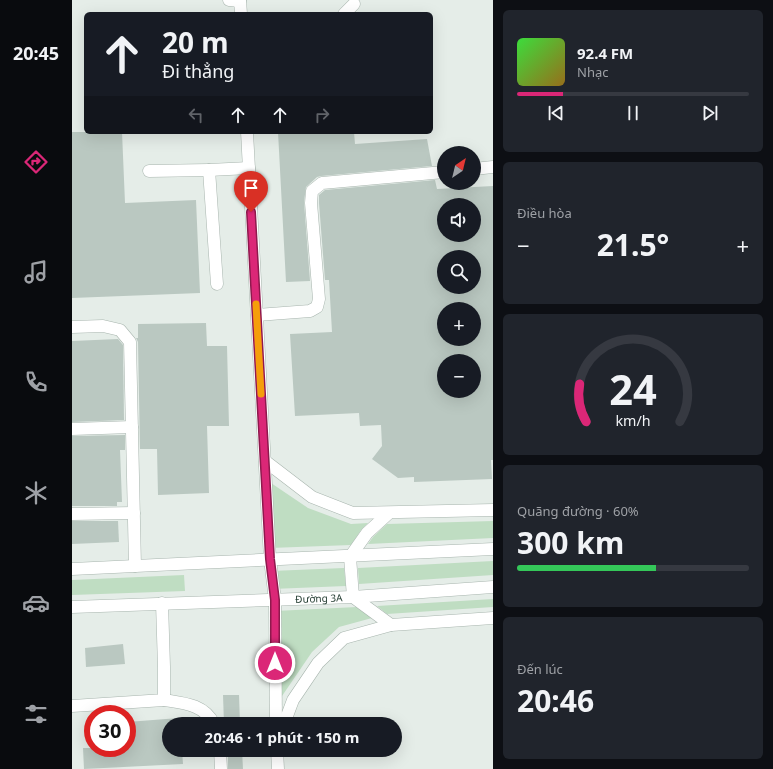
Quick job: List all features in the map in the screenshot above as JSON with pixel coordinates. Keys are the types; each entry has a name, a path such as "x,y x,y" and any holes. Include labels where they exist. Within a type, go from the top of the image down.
{"street":[{"path":"236,0 239,12"},
{"path":"346,12 354,4"},
{"path":"247,134 270,559 275,600 276,717"},
{"path":"481,168 493,167"},
{"path":"149,171 249,168"},
{"path":"209,170 217,284"},
{"path":"257,315 310,311 317,307 319,299 311,202 312,191 322,183 437,173"},
{"path":"72,327 103,326 120,330 130,342 135,566"},
{"path":"72,429 132,427"},
{"path":"265,461 312,496 353,513 493,510"},
{"path":"72,514 134,513"},
{"path":"389,513 367,533 350,557 353,597 391,625"},
{"path":"72,569 270,559 350,557 493,549"},
{"name":"Đường 3A","path":"72,607 353,597 493,587"},
{"path":"162,603 164,700"},
{"path":"287,717 293,700 318,663 344,638 391,625 493,618"},
{"path":"72,706 164,700 194,705 210,717"},
{"path":"220,757 221,769"},
{"path":"277,757 278,769"}],"green space":[{"path":"268,481 308,508 351,524 368,523 361,530 351,545 270,548"},
{"path":"493,521 493,538 368,544 387,524"},
{"path":"493,561 493,575 359,584 358,568"},
{"path":"344,568 346,586 272,589 271,571"},
{"path":"184,575 185,591 72,595 72,580"},
{"path":"493,599 493,607 387,614 377,606"},
{"path":"357,607 372,618 339,627 312,652 282,696 280,702 275,611"}],"building":[{"path":"72,132 84,132 84,134 122,134 125,203 196,200 200,293 72,298"},
{"path":"278,134 354,134 355,144 427,139 432,166 321,176 317,177 306,187 304,202 310,281 286,282"},
{"path":"435,180 437,190 481,190 481,187 493,186 492,479 414,482 414,477 398,478 372,459 382,446 381,425 360,426 359,413 295,416 290,334 332,332 329,280 325,280 319,195 325,190"},
{"path":"206,323 207,346 227,346 229,426 207,426 209,493 158,495 157,449 140,449 138,342 136,338 138,338 138,324"},
{"path":"118,339 123,345 124,420 72,422 72,341"},
{"path":"125,435 125,450 120,450 122,502 117,502 117,506 72,506 72,436"},
{"path":"72,521 118,521 119,542 72,544"},
{"path":"123,644 125,664 86,667 85,648"},
{"path":"223,695 239,695 240,717 224,717"},
{"path":"162,719 162,757 182,757 183,764 84,769 83,748 84,757 136,757 136,721"},
{"path":"228,757 242,757 243,769 228,769"}],"slow traffic":[{"path":"256,304 261,394"}],"route":[{"path":"251,212 270,559 275,600 275,663"}]}
